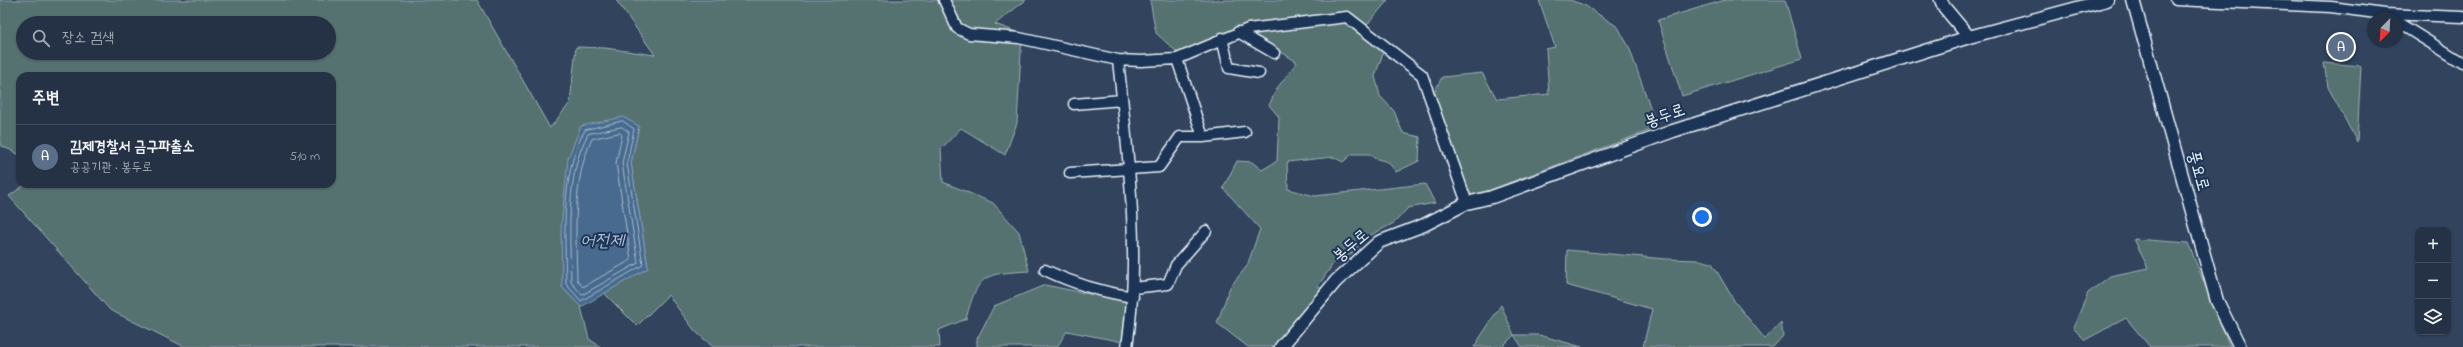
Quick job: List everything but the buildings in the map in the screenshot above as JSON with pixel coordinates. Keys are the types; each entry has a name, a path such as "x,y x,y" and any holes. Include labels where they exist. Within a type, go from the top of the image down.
{"main road":[{"path":"1941,0 1944,7 1969,36"},
{"name":"봉두로","path":"1281,347 1336,281 1379,242 1424,225 1468,202 1492,197 1673,131 1969,36 2107,0"},
{"name":"풍요로","path":"2133,0 2217,301 2240,347"}],"street":[{"path":"944,0 957,28 969,34 1019,38 1118,60 1177,59 1197,52 1222,38 1248,29 1347,18 1367,31 1422,75 1468,202"},
{"path":"2176,0 2331,4 2369,12"},
{"path":"2403,16 2463,17"},
{"path":"2403,26 2463,63"},
{"path":"1238,32 1274,53"},
{"path":"1222,38 1229,68 1259,73"},
{"path":"1177,59 1203,137"},
{"path":"1118,60 1129,168 1133,293 1127,347"},
{"path":"1074,104 1122,100"},
{"path":"1070,173 1159,167 1180,137 1203,137 1245,132"},
{"path":"1045,270 1071,282 1102,292 1133,293 1168,284 1176,265 1206,231"}],"green space":[{"path":"0,0 477,0 550,128 570,103 576,47 605,48 655,55 616,0 1026,0 995,24 1022,34 1017,123 1005,155 961,128 941,149 943,182 993,203 1019,232 1029,271 992,275 979,284 970,304 966,319 939,330 940,347 713,347 695,331 668,295 637,326 604,293 648,268 631,163 639,126 562,287 581,307 589,339 601,347 185,347 110,310 9,196 20,188 336,188 336,72 16,72 16,153 0,145"},
{"path":"1150,0 1388,0 1367,25 1386,45 1375,76 1380,96 1394,111 1403,133 1420,137 1419,161 1396,172 1388,162 1374,158 1370,154 1352,154 1343,162 1333,157 1287,162 1288,189 1315,196 1425,184 1435,203 1408,208 1394,223 1365,238 1350,255 1337,258 1318,286 1323,290 1272,347 1248,347 1217,323 1230,287 1247,266 1260,229 1223,188 1237,161 1252,162 1262,170 1277,161 1279,117 1269,105 1278,87 1297,62 1249,32 1227,32 1179,54 1156,33"},
{"path":"1539,0 1570,0 1584,5 1618,27 1629,47 1655,121 1653,129 1471,197 1434,93 1442,77 1482,73 1497,99 1549,94 1546,49 1555,47"},
{"path":"1725,0 1785,0 1802,59 1682,96 1658,20"},
{"path":"2324,63 2361,66 2357,142 2328,87"},
{"path":"2134,239 2188,243 2230,347 2150,347 2126,318 2085,340 2073,328 2088,293 2110,276 2148,268"},
{"path":"1567,250 1665,259 1699,260 1712,263 1735,302 1765,339 1781,322 1783,336 1773,347 1643,347 1652,309 1566,285"},
{"path":"1045,285 1128,302 1123,342 1067,331 1057,347 977,347 977,339 994,306"},
{"path":"1501,305 1514,335 1502,347 1474,347"},
{"path":"1514,335 1539,335 1582,347 1522,347"}],"water":[{"name":"어전제","path":"623,117 639,126 631,163 648,268 581,307 562,287 561,228 568,158 581,126"}],"place":[{"name":"김제경찰서 금구파출소","path":"2341,47"}]}
